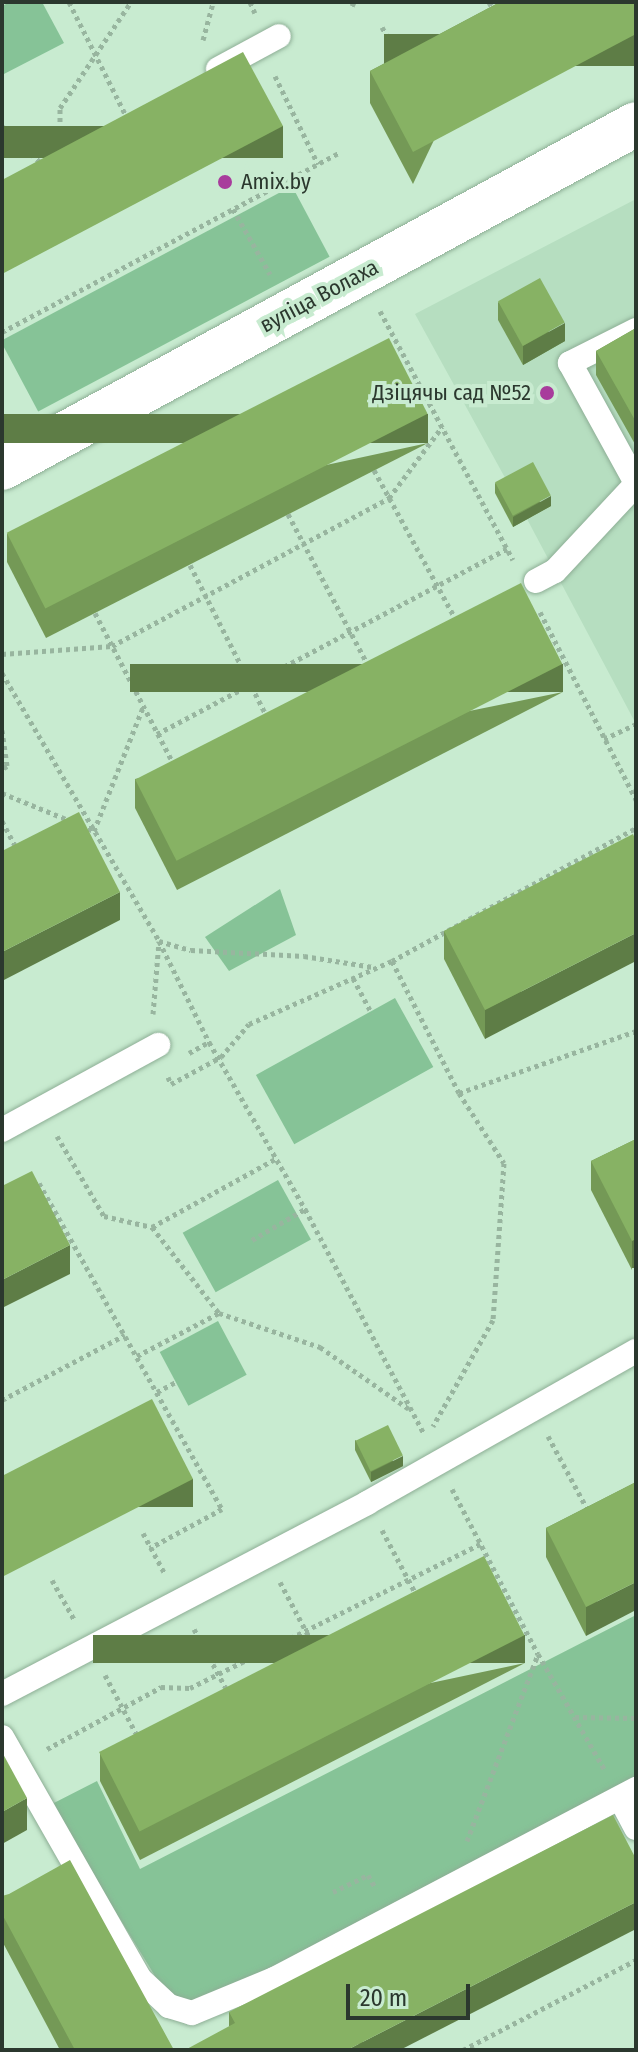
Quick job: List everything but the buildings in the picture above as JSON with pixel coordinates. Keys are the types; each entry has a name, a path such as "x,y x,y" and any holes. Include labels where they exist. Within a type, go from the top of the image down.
{"street":[{"name":"вуліца Волаха","path":"2,468 636,124"}],"lane":[{"path":"191,83 270,41"},
{"path":"536,592 636,484 570,363 636,330"},
{"path":"2,1130 41,1108 161,1056"},
{"path":"2,1694 367,1503 438,1460 636,1351"},
{"path":"2,1737 140,1979 169,2006 192,2013 274,1979 622,1788 636,1828"},
{"path":"51,1881 75,1867"}],"path":[{"path":"69,2 127,118"},
{"path":"60,154 60,108 131,2"},
{"path":"489,2 499,22"},
{"path":"382,27 404,67"},
{"path":"270,41 318,164"},
{"path":"2,126 42,165"},
{"path":"2,332 338,153"},
{"path":"233,209 277,285"},
{"path":"379,309 514,562"},
{"path":"2,654 112,646 389,498 442,427"},
{"path":"374,470 458,625"},
{"path":"288,514 371,671"},
{"path":"157,734 507,549"},
{"path":"190,565 270,723"},
{"path":"536,592 604,739 636,800"},
{"path":"95,613 177,771"},
{"path":"2,673 159,941 209,1042 221,1057 305,1209 426,1437 493,1320 504,1163 459,1093 392,961"},
{"path":"94,831 143,707"},
{"path":"604,739 636,724"},
{"path":"2,730 7,766 2,769"},
{"path":"2,793 94,831"},
{"path":"2,821 20,854"},
{"path":"159,941 152,1017 171,1084 221,1057 249,1024 392,961 574,858 636,828"},
{"path":"574,858 581,870"},
{"path":"475,913 482,925"},
{"path":"159,941 191,950 304,956 376,967"},
{"path":"353,978 372,1013"},
{"path":"459,1093 636,1031"},
{"path":"41,1108 104,1216 152,1227 219,1313 320,1347 410,1410"},
{"path":"152,1227 275,1159"},
{"path":"27,1189 39,1183 222,1509 150,1548"},
{"path":"252,1240 305,1209"},
{"path":"137,1356 219,1313"},
{"path":"2,1400 125,1335"},
{"path":"157,1392 176,1382"},
{"path":"532,1408 591,1516"},
{"path":"438,1460 538,1654 622,1788"},
{"path":"367,1503 420,1602"},
{"path":"143,1533 160,1566"},
{"path":"18,1765 161,1687 190,1688 480,1544"},
{"path":"267,1556 318,1654"},
{"path":"52,1580 70,1612"},
{"path":"179,1601 231,1699"},
{"path":"90,1647 142,1744"},
{"path":"466,1843 538,1654"},
{"path":"575,1717 636,1718"},
{"path":"333,1892 368,1875 374,1886"},
{"path":"463,2050 636,1960"}],"shaded area":[{"path":"10,2 42,2 64,43 2,75 2,6"},
{"path":"292,186 330,257 38,412 2,340"},
{"name":"Дзіцячы сад №52","path":"636,199 636,724 527,519 551,506 509,485 415,314"},
{"path":"280,889 296,935 229,971 205,937"},
{"path":"395,998 433,1067 294,1144 256,1075"},
{"path":"278,1180 311,1239 216,1292 183,1233"},
{"path":"218,1321 247,1375 188,1406 160,1352"},
{"path":"636,1615 636,1784 277,1975 201,2002 178,2002 163,1989 50,1805 97,1781 140,1869"}],"place":[{"name":"Amix.by","path":"225,182"},
{"name":"Дзіцячы сад №52","path":"547,393"}]}
